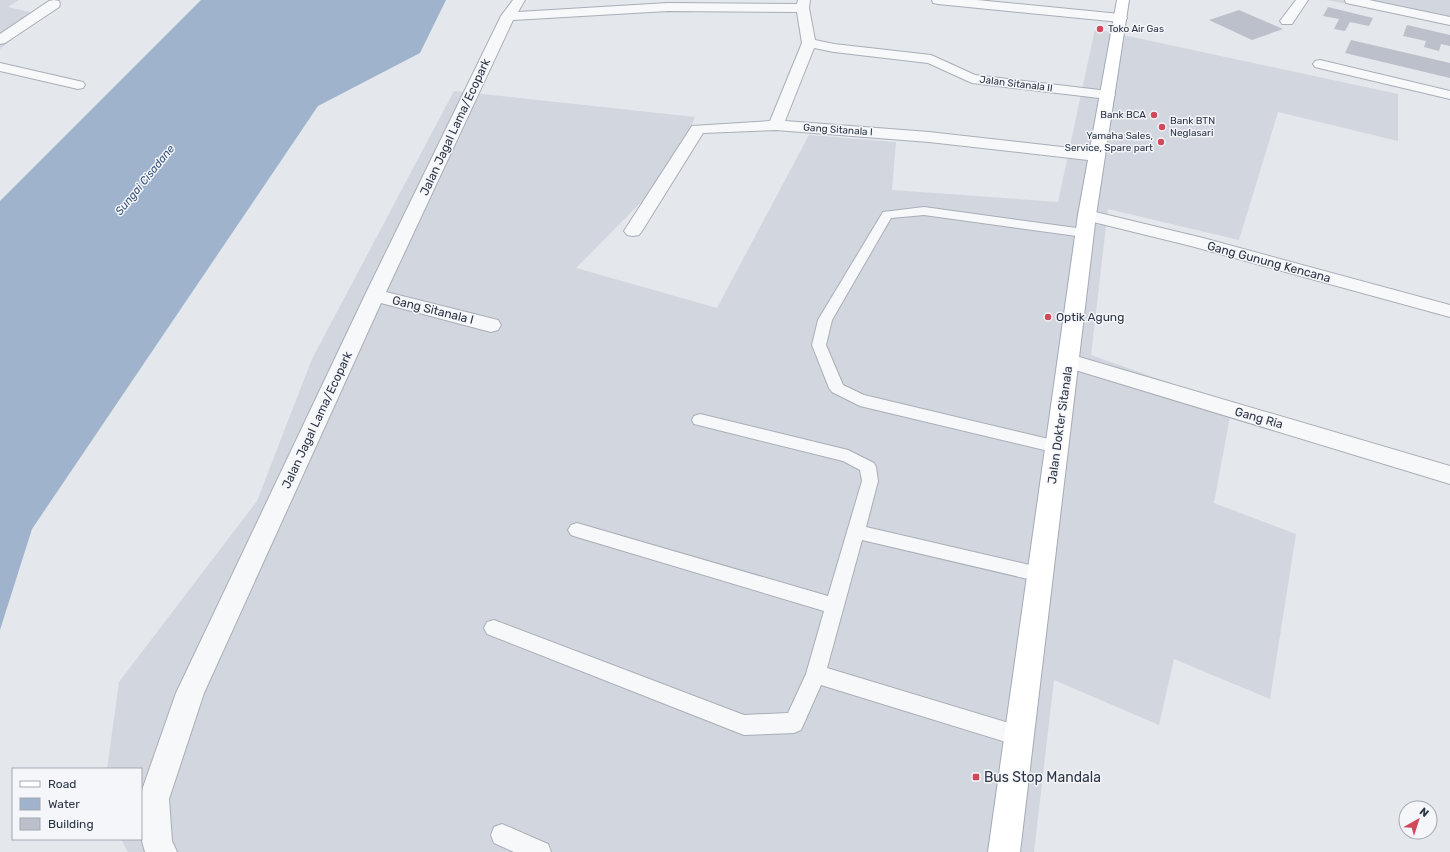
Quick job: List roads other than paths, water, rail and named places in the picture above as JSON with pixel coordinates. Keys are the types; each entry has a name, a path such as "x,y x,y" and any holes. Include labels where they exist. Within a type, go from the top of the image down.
{"main road":[{"name":"Jalan Dokter Sitanala","path":"1004,852 1069,362 1085,224 1123,0"}],"street":[{"path":"938,0 1120,18"},
{"path":"1287,21 1302,0"},
{"path":"1351,0 1450,21"},
{"path":"0,40 54,4"},
{"path":"513,8 804,4 809,43 776,125"},
{"name":"Jalan Jagal Lama/Ecopark","path":"161,852 157,841 154,799 190,693 375,295 513,8"},
{"name":"Jalan Sitanala II","path":"809,43 834,48 931,60 972,79 1108,95"},
{"path":"1320,64 1450,95"},
{"path":"0,67 78,85"},
{"name":"Gang Sitanala I","path":"633,231 698,129 776,125 929,137 1097,156"},
{"name":"Gang Gunung Kencana","path":"1085,224 1197,242 1450,311"},
{"name":"Gang Sitanala I","path":"375,295 491,325"},
{"name":"Gang Ria","path":"1069,362 1450,475"}],"lane":[{"path":"1057,447 860,400 837,388 819,346 825,320 887,215 924,211 1085,224"},
{"path":"494,628 744,725 794,723 816,674 857,532 870,481 868,467 848,456 700,420"},
{"path":"577,530 835,606"},
{"path":"857,532 1041,574"},
{"path":"816,674 1019,736"},
{"path":"502,835 540,852"}],"water":[{"name":"Sungai Cisadane","path":"201,0 446,0 420,53 318,106 32,529 0,630 0,201"}],"place":[{"name":"Toko Air Gas","path":"1100,29"},
{"name":"Bank BCA","path":"1154,115"},
{"name":"Bank BTN Neglasari","path":"1162,127"},
{"name":"Yamaha Sales, Service, Spare part","path":"1161,142"},
{"name":"Optik Agung","path":"1048,317"},
{"name":"Bus Stop Mandala","path":"976,777"}]}
